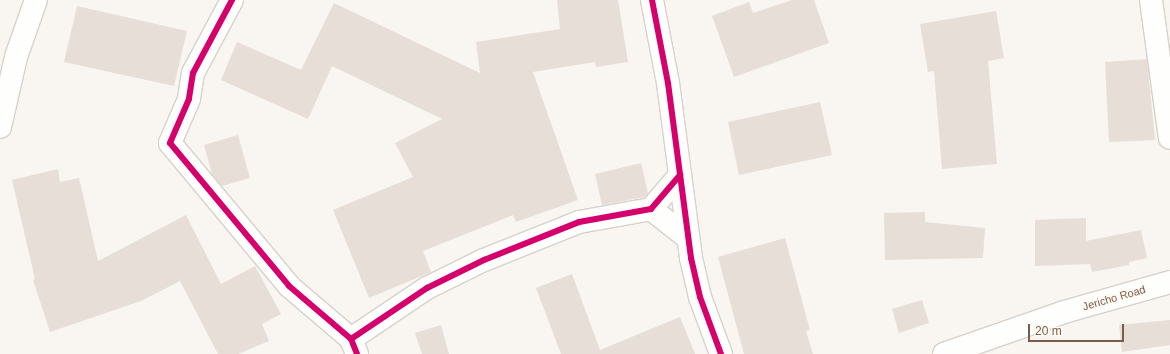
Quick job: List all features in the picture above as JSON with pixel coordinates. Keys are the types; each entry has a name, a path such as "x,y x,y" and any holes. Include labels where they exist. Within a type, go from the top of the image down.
{"street":[{"path":"0,127 16,57 36,0"},
{"path":"232,0 193,73 189,99 170,143 289,286 354,347 427,288 484,260 579,222 651,209 680,175"},
{"path":"652,0 668,83 688,238 700,297 722,354"},
{"path":"1151,0 1170,138"},
{"path":"651,209 688,238"},
{"name":"Jericho Road","path":"950,353 1064,312 1170,282"}],"building":[{"path":"557,0 618,0 628,62 596,67 595,62 533,72 578,200 516,222 513,215 423,251 431,272 369,298 333,210 413,177 395,143 442,119 332,66 308,119 221,80 237,42 301,70 334,3 480,73 476,42 560,29"},
{"path":"792,0 814,0 829,43 734,77 712,16 749,2 753,13"},
{"path":"77,6 187,31 174,86 64,62"},
{"path":"996,11 1004,58 988,61 997,164 942,169 934,71 928,72 920,24"},
{"path":"1147,59 1155,140 1109,142 1105,62"},
{"path":"820,102 832,155 739,175 728,122"},
{"path":"238,135 250,178 222,186 212,174 204,145"},
{"path":"641,163 648,193 644,197 602,205 595,174"},
{"path":"58,169 60,182 79,178 98,261 186,215 221,284 255,266 281,314 262,324 269,341 238,354 218,354 180,281 141,301 50,332 33,280 35,279 12,180"},
{"path":"925,212 925,222 985,228 983,258 885,260 884,213"},
{"path":"1086,218 1086,241 1141,230 1147,258 1129,262 1129,265 1092,272 1090,264 1035,266 1035,220"},
{"path":"785,238 810,330 806,331 813,354 744,354 718,257"},
{"path":"572,274 600,350 680,317 695,354 561,354 536,288"},
{"path":"922,300 929,323 899,333 892,309"},
{"path":"1170,320 1170,345 1122,352 1119,325"},
{"path":"441,325 449,354 422,354 415,333"}],"cycle path":[{"path":"232,0 193,73 189,99 170,143 289,286 351,339 357,354"},
{"path":"652,0 668,83 691,258 700,297 721,354"},
{"path":"351,339 427,288 484,260 579,222 651,209 680,175"}]}
